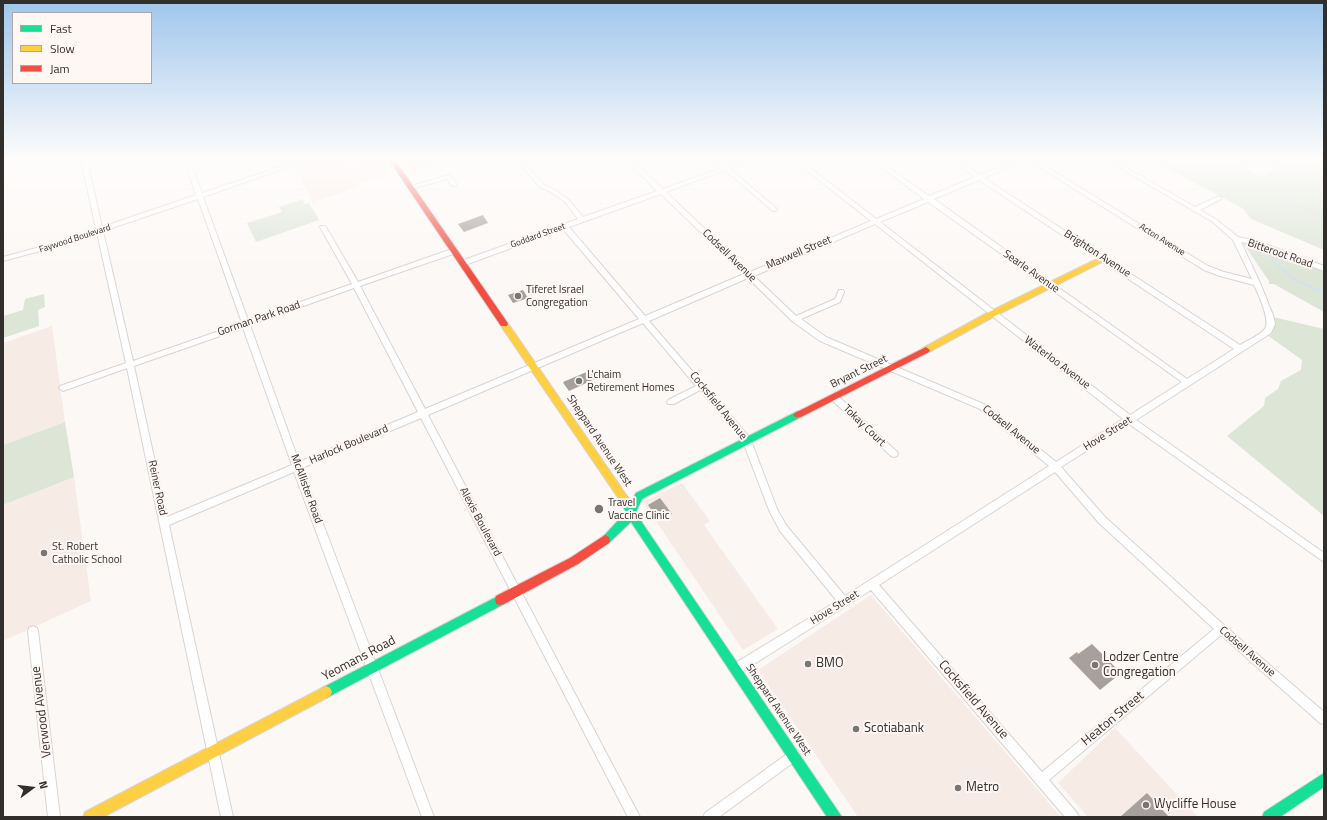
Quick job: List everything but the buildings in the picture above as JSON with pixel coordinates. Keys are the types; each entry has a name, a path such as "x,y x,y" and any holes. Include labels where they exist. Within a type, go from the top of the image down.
{"street":[{"name":"Reiner Road","path":"93,198 130,364 227,817"},
{"name":"Faywood Boulevard","path":"3,259 53,246 194,198"},
{"name":"McAllister Road","path":"202,198 297,467 428,817"},
{"name":"Sheppard Avenue West","path":"419,198 623,497 639,527 835,817"},
{"path":"563,198 582,220"},
{"name":"Goddard Street","path":"463,263 641,198"},
{"name":"Codsell Avenue","path":"669,198 794,319 823,339 983,407 1055,466 1102,520 1221,629 1324,719"},
{"path":"761,198 775,210"},
{"name":"Waterloo Avenue","path":"844,198 1130,420 1324,558"},
{"name":"Brighton Avenue","path":"1011,198 1240,349"},
{"name":"Acton Avenue","path":"1093,198 1206,268 1222,274 1257,283"},
{"name":"Hove Street","path":"736,669 1130,420 1268,330 1271,324 1257,283 1236,239 1215,221 1177,198"},
{"path":"1196,209 1219,198"},
{"name":"Maxwell Street","path":"534,366 646,320 748,275 929,199"},
{"name":"Searle Avenue","path":"929,199 1188,383"},
{"name":"Alexis Boulevard","path":"324,227 517,591 634,817"},
{"name":"Cocksfield Avenue","path":"565,227 747,440 774,510 783,528 844,602"},
{"name":"Bitteroot Road","path":"1236,239 1255,242 1324,269"},
{"name":"Gorman Park Road","path":"63,388 454,251"},
{"name":"Bryant Street","path":"630,511 633,503 639,496 747,440 892,369 992,314 1104,259"},
{"path":"794,319 838,300 841,292"},
{"name":"Harlock Boulevard","path":"164,523 534,366"},
{"path":"671,402 702,386"},
{"name":"Tokay Court","path":"835,398 894,454"},
{"name":"Yeomans Road","path":"90,817 574,560 606,539 621,526 628,517 630,511"},
{"name":"Cocksfield Avenue","path":"872,584 1042,779 1073,817"},
{"name":"Heaton Street","path":"1042,779 1221,629"},
{"name":"Verwood Avenue","path":"33,631 54,817"},
{"path":"709,817 794,756"},
{"path":"1269,817 1324,780"}],"shaded area":[{"path":"310,198 324,198 312,202"},
{"path":"52,326 65,422 3,445 3,343"},
{"name":"St. Robert Catholic School","path":"74,477 91,601 3,641 3,505"},
{"path":"682,483 710,521 704,525 778,629 743,650 643,502"},
{"path":"871,595 1061,817 858,817 758,670"},
{"path":"1115,728 1198,817 1088,817 1058,783"}],"green space":[{"path":"1224,198 1324,198 1324,250 1251,219 1242,208"},
{"path":"303,199 305,204 309,203 319,220 256,242 247,223 282,212 279,207"},
{"path":"1238,236 1324,265 1324,312 1274,284 1269,284 1269,281"},
{"path":"44,294 45,307 38,310 39,326 3,338 3,316 23,310 25,299"},
{"path":"1273,317 1324,329 1324,516 1227,436 1264,406 1265,398 1278,389 1281,381 1301,370 1302,360 1267,335 1273,329"},
{"path":"65,422 74,477 3,505 3,445"}],"waterway":[{"path":"1281,198 1324,215"},
{"path":"1267,257 1297,281 1324,292"}],"traffic: fast":[{"path":"605,540 628,518 639,496 798,415"},
{"path":"624,499 639,527 835,817"},
{"path":"326,692 500,600"},
{"path":"1269,817 1324,779"}],"traffic: slow":[{"path":"926,350 992,314 1104,259"},
{"path":"504,324 624,499"},
{"path":"90,817 326,692"}],"traffic: jam":[{"path":"418,198 504,324"},
{"path":"798,415 926,350"},
{"path":"500,600 574,561 605,540"}],"place":[{"name":"Tiferet Israel Congregation","path":"518,296"},
{"name":"L'chaim Retirement Homes","path":"579,381"},
{"name":"Travel Vaccine Clinic","path":"599,509"},
{"name":"St. Robert Catholic School","path":"44,553"},
{"name":"BMO","path":"808,664"},
{"name":"Lodzer Centre Congregation","path":"1095,665"},
{"name":"Scotiabank","path":"856,729"},
{"name":"Metro","path":"958,788"},
{"name":"Wycliffe House","path":"1146,805"}]}
